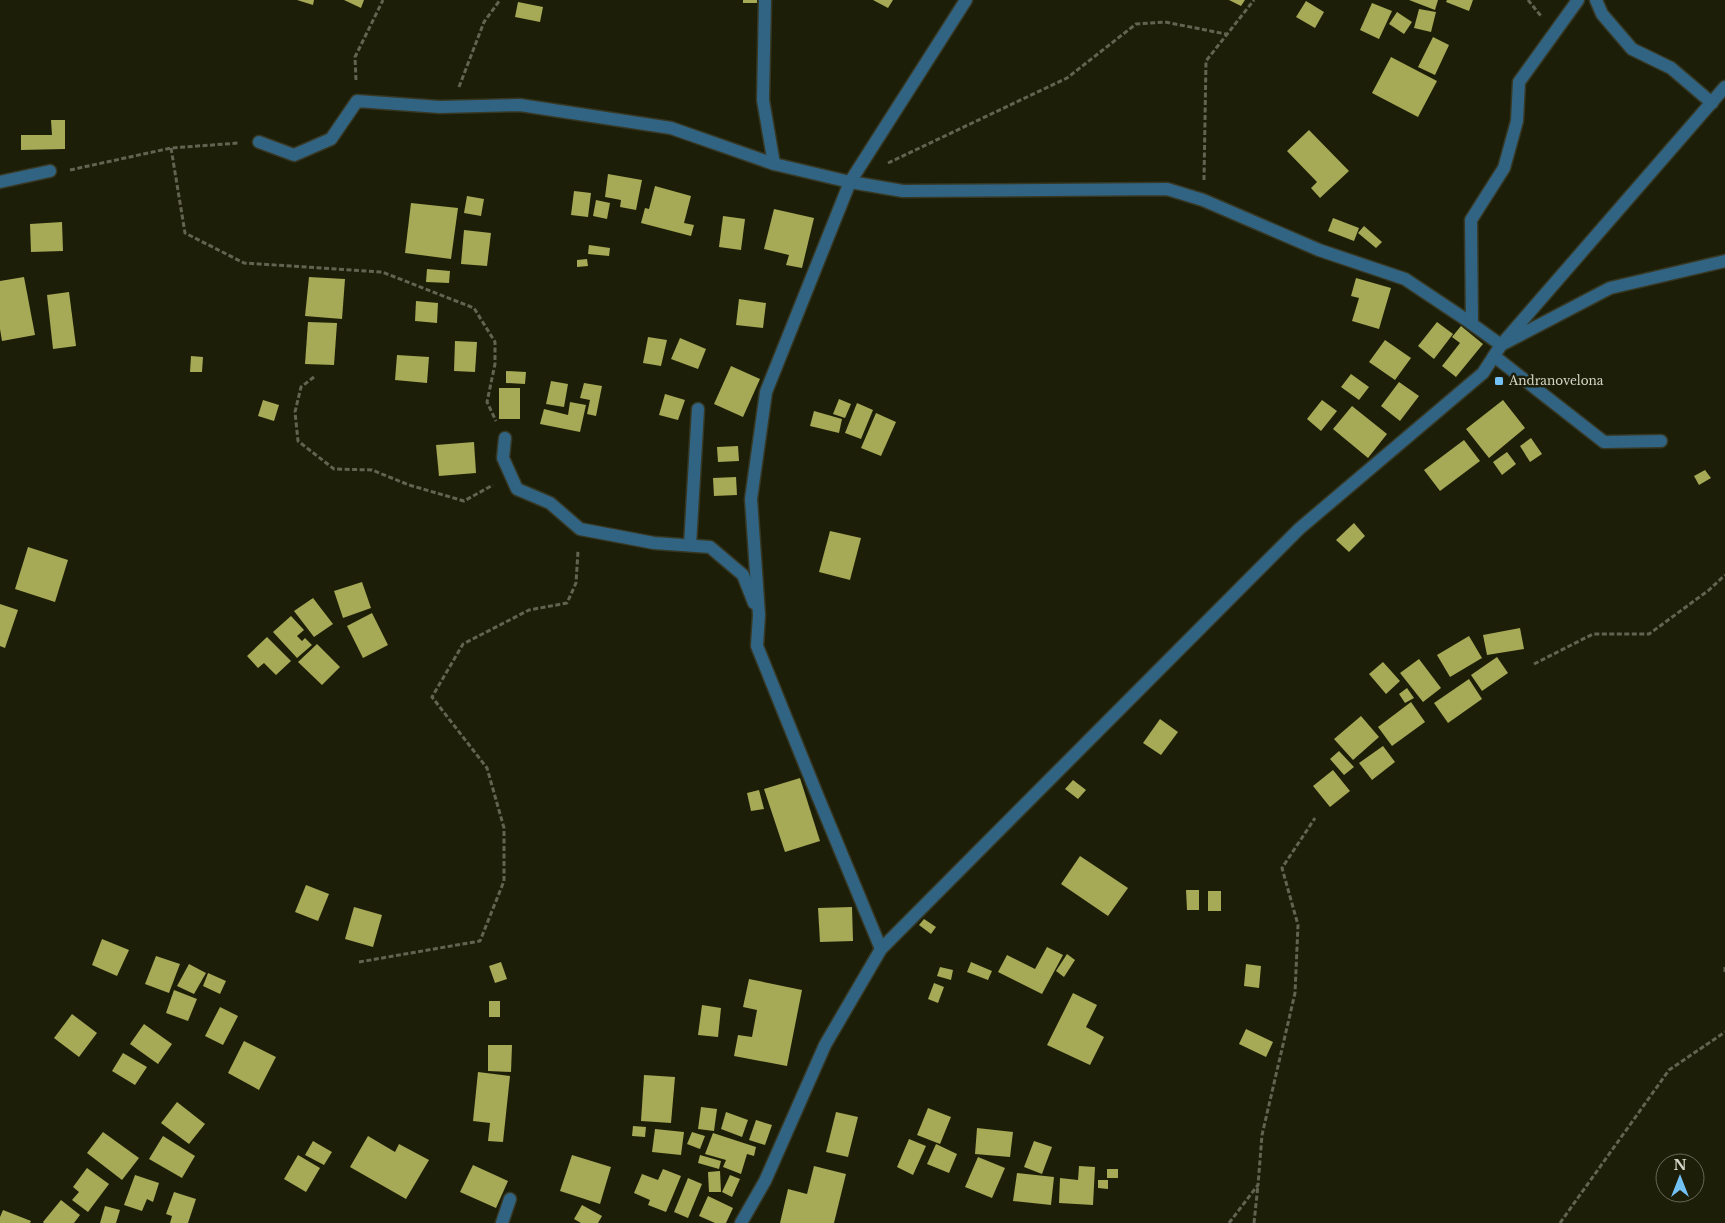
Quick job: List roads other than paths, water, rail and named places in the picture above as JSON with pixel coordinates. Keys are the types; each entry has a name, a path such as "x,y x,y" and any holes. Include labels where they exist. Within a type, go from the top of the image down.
{"street":[{"path":"765,0 763,100 774,164"},
{"path":"882,949 757,646 759,615 751,499 766,392 850,182 966,0"},
{"path":"1472,324 1471,220 1504,168 1517,121 1519,82 1578,0"},
{"path":"1596,0 1602,14 1632,49 1672,68 1712,103"},
{"path":"741,1223 765,1181 825,1045 882,949 1299,529 1483,372 1497,351 1725,87"},
{"path":"259,142 294,155 331,140 357,101 451,107 520,105 671,128 774,164 850,182 903,190 1167,189 1204,200 1318,250 1405,279 1472,324 1497,351 1604,442 1660,441"},
{"path":"0,182 50,171"},
{"path":"1497,351 1610,288 1725,261"},
{"path":"690,546 698,409"},
{"path":"505,438 503,458 517,489 550,503 580,529 654,543 710,547 743,575 759,615"},
{"path":"502,1223 510,1199"}],"place":[{"name":"Andranovelona","path":"1499,381"}]}
